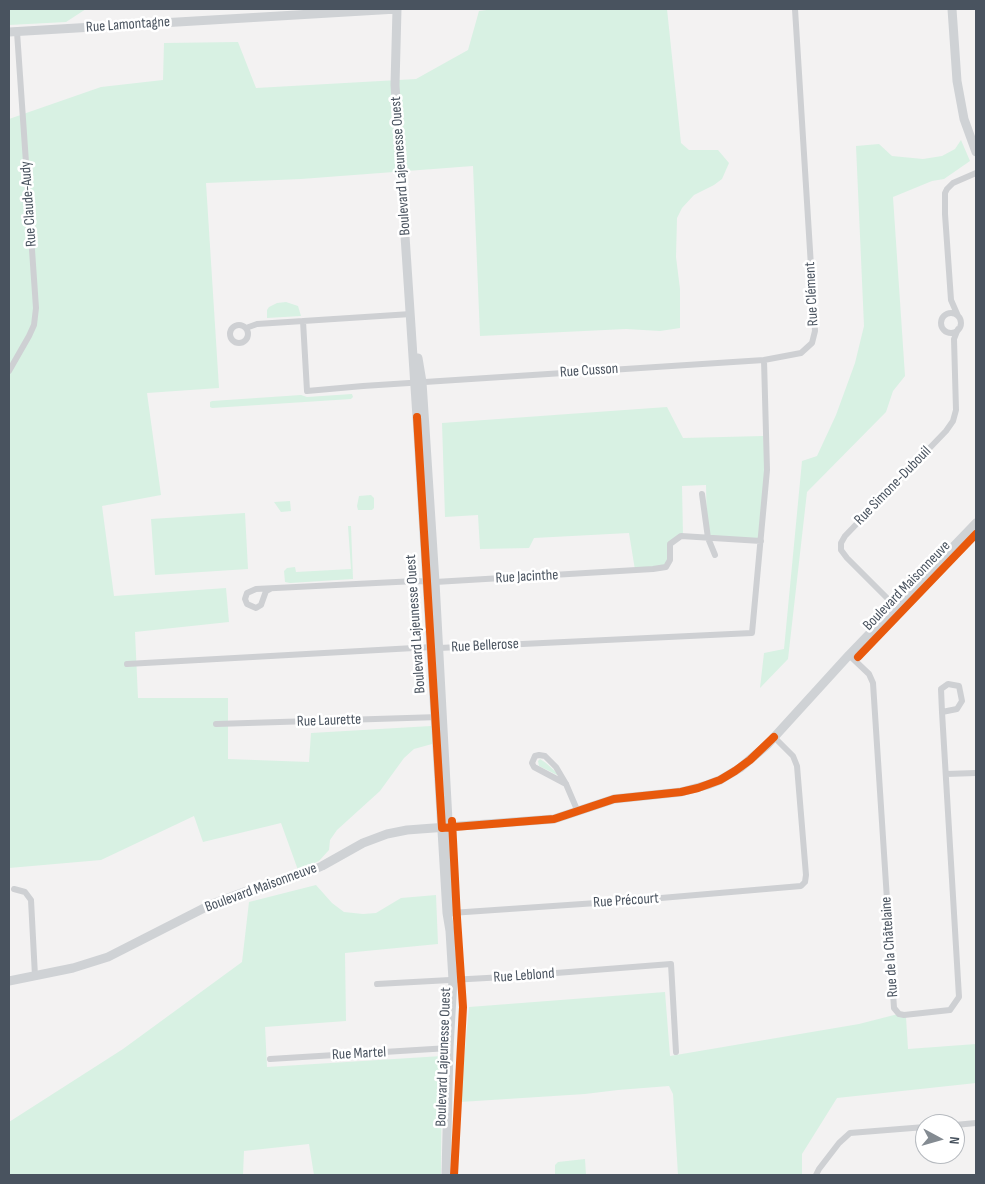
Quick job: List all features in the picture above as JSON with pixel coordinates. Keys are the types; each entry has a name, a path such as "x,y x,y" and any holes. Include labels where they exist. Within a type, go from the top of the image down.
{"street":[{"name":"Rue Lamontagne","path":"13,32 397,9"},
{"name":"Boulevard Lajeunesse Ouest","path":"397,9 395,86 411,324 419,382 440,717 453,980 449,1048 446,1175"},
{"name":"Rue Clément","path":"764,360 801,353 812,344 815,330 795,9"},
{"path":"952,9 957,81 964,120 976,152"},
{"name":"Rue Claude-Audy","path":"9,371 29,336 34,324 36,308 13,32"},
{"name":"Rue Simone-Dubouil","path":"895,606 847,558 841,550 842,543 845,536 953,422 956,410 954,339 961,323 951,300 945,193 947,188 953,183 976,173"},
{"name":"Rue Simone-Dubouil","path":"951,300 942,320 942,325 952,339 954,347"},
{"path":"945,315 952,313 958,316"},
{"path":"246,328 257,324 411,314"},
{"name":"Rue Cusson","path":"303,321 307,391 764,360"},
{"path":"947,332 958,329"},
{"path":"761,540 767,470 764,360"},
{"path":"702,494 708,537 715,555"},
{"name":"Boulevard Maisonneuve","path":"9,982 80,966 108,957 212,904 308,872 380,836 403,830 549,820 614,800 681,792 707,785 726,777 740,768 774,737 895,606 976,523"},
{"name":"Rue Jacinthe","path":"270,589 653,569 666,567 670,560 670,544 681,536 761,540"},
{"name":"Rue Bellerose","path":"127,664 752,633 761,540"},
{"name":"Rue de la Châtelaine","path":"849,655 869,674 873,683 894,1008 899,1014 904,1015 950,1010 959,997 942,712 941,688 948,684 959,686 962,701 957,709 942,712"},
{"name":"Rue Laurette","path":"216,724 440,717"},
{"name":"Rue Précourt","path":"450,913 646,900 795,887 804,883 806,875 798,766 793,756 774,737"},
{"path":"566,784 534,767 532,763 535,756 542,755 558,770 566,784 578,812"},
{"path":"946,774 976,773"},
{"path":"14,889 25,892 30,900 35,976"},
{"name":"Rue Leblond","path":"377,984 671,964 676,1052"},
{"name":"Rue Martel","path":"270,1059 449,1048"},
{"path":"816,1175 839,1142 850,1133 915,1128"}],"green space":[{"path":"9,9 86,9 66,22 9,25"},
{"path":"494,9 667,9 681,143 689,150 718,150 729,163 722,179 694,195 682,208 677,218 676,257 680,289 680,328 660,331 626,329 480,336 473,166 301,179 206,183 219,388 147,393 161,495 102,506 114,596 226,588 229,622 135,632 138,698 228,698 228,759 309,762 311,733 431,726 432,744 414,749 404,758 380,791 337,830 330,840 329,850 319,861 298,870 281,823 203,842 194,816 101,860 9,868 9,119 101,87 163,80 164,43 238,42 256,88 416,79 468,50 479,11"},
{"path":"961,140 970,161 944,179 932,181 893,197 905,376 893,391 886,412 807,492 788,659 760,688 764,653 784,649 802,461 817,456 836,415 855,363 864,326 856,146 879,144 892,156 923,159 942,156 955,149"},
{"path":"286,302 298,306 301,316 267,318 269,307 277,303"},
{"path":"352,394 353,397 351,399 210,407 210,402 212,401 301,395 307,397"},
{"path":"667,407 683,438 763,436 767,468 761,541 707,536 706,485 682,486 683,536 670,546 666,566 635,570 629,533 534,538 529,548 480,549 478,515 445,517 442,423"},
{"path":"371,495 374,498 374,508 372,510 358,510 359,496"},
{"path":"290,501 291,511 281,512 274,502"},
{"path":"245,513 248,569 155,575 151,519"},
{"path":"348,526 351,526 353,579 285,582 284,571 287,568 295,567 296,572 351,569"},
{"path":"540,759 557,775 539,766 538,761"},
{"path":"316,885 332,903 344,912 363,914 376,913 401,898 436,895 438,944 345,953 346,1021 265,1027 267,1067 442,1056 441,1175 314,1175 309,1144 244,1151 243,1175 9,1175 9,1122 123,1049 242,962 249,902"},
{"path":"665,992 670,1056 859,1024 898,1014 906,1017 908,1049 976,1044 976,1083 837,1098 802,1154 802,1175 678,1175 673,1094 669,1086 585,1094 460,1102 469,1007"},
{"path":"585,1159 586,1175 555,1175 555,1165 558,1162"}],"cycle path":[{"path":"417,417 442,828 554,819 614,799 681,792 698,788 720,780 735,771 750,760 774,737"},
{"path":"858,657 976,534"},
{"path":"452,821 463,1007 454,1175"}]}
